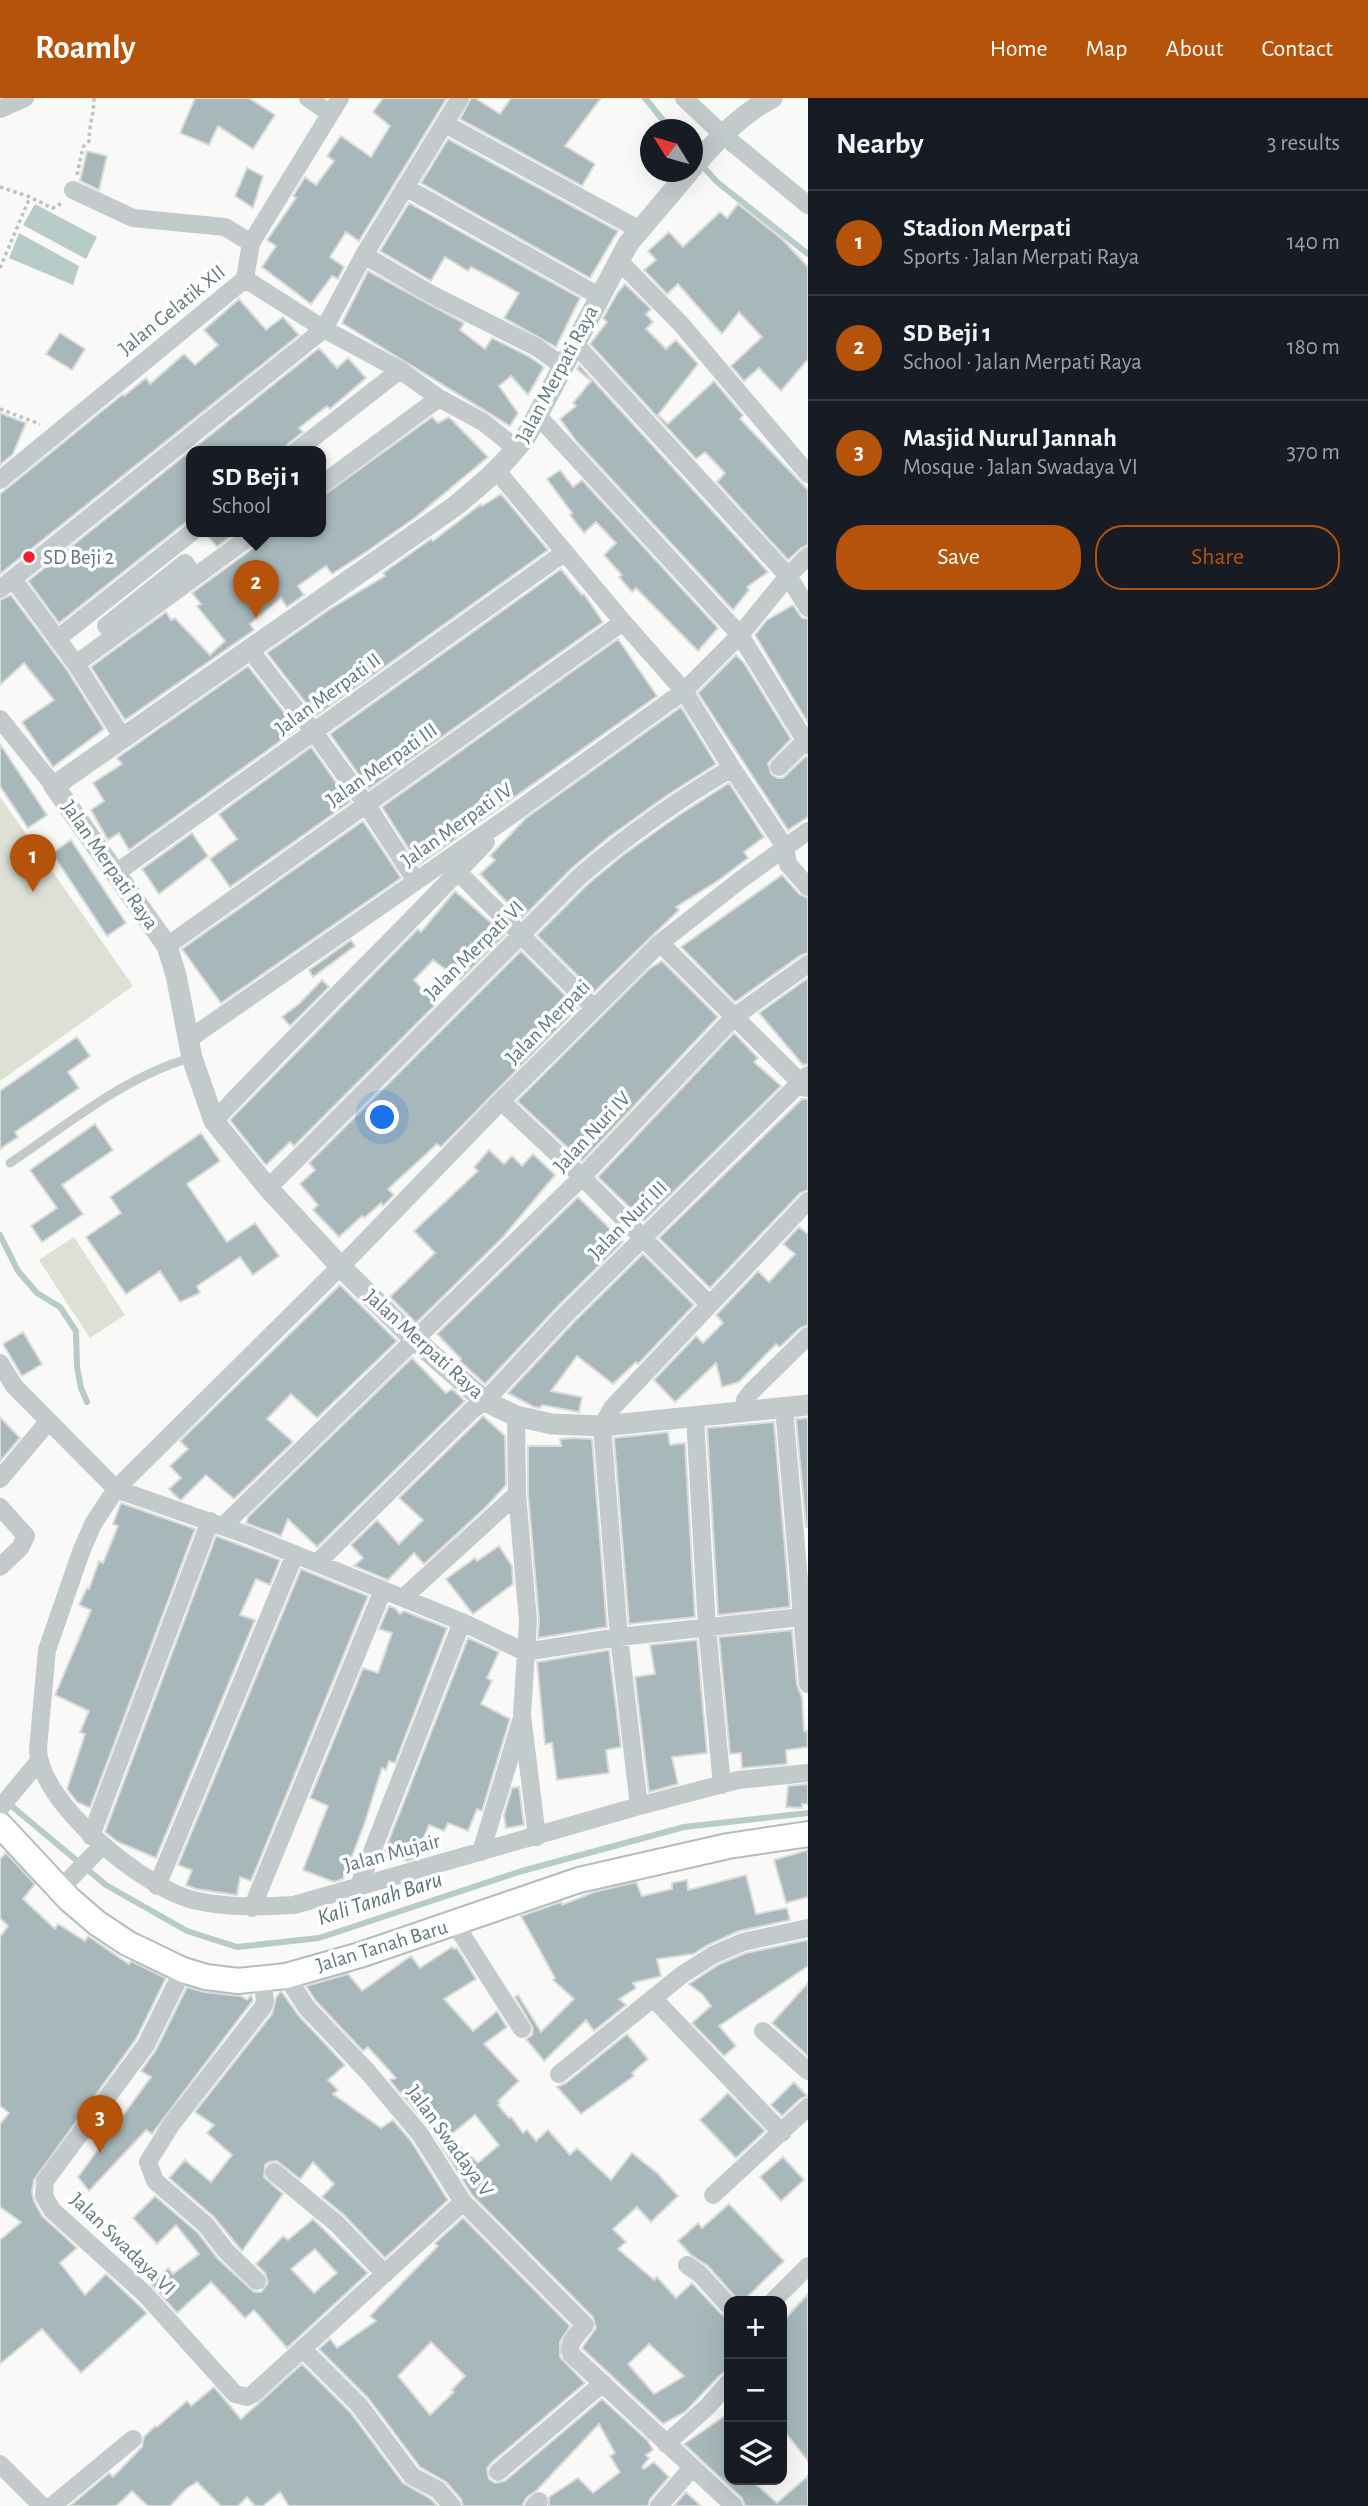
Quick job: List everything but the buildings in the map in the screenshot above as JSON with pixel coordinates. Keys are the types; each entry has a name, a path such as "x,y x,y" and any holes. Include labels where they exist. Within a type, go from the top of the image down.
{"main road":[{"name":"Jalan Tanah Baru","path":"0,1825 64,1884 97,1923 117,1937 183,1970 228,1980 274,1978 455,1924 579,1880 727,1846 786,1835 808,1834"}],"street":[{"path":"0,109 25,98"},
{"path":"308,98 334,105"},
{"path":"122,737 76,664 7,584 324,329 364,255 460,98"},
{"path":"684,98 723,135 808,205"},
{"name":"Jalan Merpati Raya","path":"703,156 723,135 772,98"},
{"name":"Jalan Gelatik XII","path":"0,480 245,279 251,243 334,105"},
{"path":"445,124 638,229"},
{"name":"Jalan Merpati Raya","path":"680,182 638,229 618,260 538,416 517,449 497,471 454,507 54,786 167,946 191,1048 214,1121 268,1188 340,1266 415,1340 485,1401 516,1416 552,1424 607,1417 695,1416 808,1405"},
{"path":"405,187 599,296"},
{"path":"73,190 134,218 225,227 251,243"},
{"path":"364,255 429,293 536,347 564,366"},
{"path":"618,260 680,323 808,474"},
{"path":"245,279 324,329 400,370 439,398 483,422 517,449"},
{"path":"576,345 788,576 808,608"},
{"path":"303,446 400,370"},
{"path":"326,481 439,398"},
{"path":"538,416 740,635 807,741 779,767"},
{"path":"497,471 684,691 786,847 788,864 808,887"},
{"path":"57,639 186,537"},
{"path":"76,664 249,537"},
{"name":"Jalan Merpati II","path":"116,873 565,552"},
{"name":"Jalan Merpati IV","path":"191,1048 416,881 684,691 740,635 788,576 808,556"},
{"path":"106,626 185,563 195,577"},
{"name":"Jalan Merpati III","path":"167,946 623,622"},
{"path":"250,650 366,804 416,881"},
{"path":"0,719 54,786"},
{"name":"Jalan Merpati VI","path":"268,1188 580,876 624,838 683,797 732,768"},
{"path":"214,1121 510,816"},
{"name":"Jalan Merpati","path":"38,1761 47,1650 93,1524 501,1101 660,943 808,831"},
{"path":"458,872 594,1008"},
{"path":"660,943 734,1017 805,1082"},
{"name":"Jalan Nuri IV","path":"216,1524 415,1340 582,1177 734,1017 808,964"},
{"name":"Jalan Nuri III","path":"317,1563 472,1410 485,1401 642,1238 805,1082"},
{"path":"501,1101 582,1177 709,1304"},
{"path":"639,1806 619,1637 607,1417 709,1304 808,1201"},
{"path":"743,1411 745,1400 752,1391 808,1336"},
{"path":"0,1363 14,1387 125,1492 317,1563 462,1622 525,1652 619,1637 802,1617"},
{"path":"784,1408 808,1684"},
{"path":"516,1416 517,1494 528,1621 522,1715 537,1837"},
{"path":"695,1416 707,1628 722,1785"},
{"path":"0,1479 48,1422"},
{"path":"403,1598 517,1494"},
{"path":"0,1507 26,1536 20,1548 0,1567"},
{"path":"64,1884 95,1846 216,1524"},
{"path":"157,1886 295,1555"},
{"path":"252,1908 383,1590"},
{"path":"359,1885 462,1622"},
{"path":"481,1852 522,1715"},
{"path":"0,1808 38,1761"},
{"name":"Jalan Mujair","path":"38,1761 95,1846 157,1886 191,1900 252,1908 294,1905 738,1780 808,1773"},
{"path":"455,1924 522,2029"},
{"path":"559,2074 683,1974 713,1955 743,1942 808,1928"},
{"name":"Jalan Swadaya VI","path":"183,1970 146,2045 45,2181 44,2196 52,2210 145,2294 241,2397 253,2394 303,2349"},
{"path":"257,2281 226,2251 206,2225 155,2181 148,2162 170,2125 265,2004 274,1978"},
{"name":"Jalan Swadaya V","path":"274,1978 307,2008 367,2071 420,2134 463,2202 585,2325 570,2344 569,2351 603,2383"},
{"path":"653,1998 782,2133"},
{"path":"763,2031 808,2071"},
{"path":"713,2194 808,2107"},
{"path":"274,2172 336,2223 385,2274"},
{"path":"452,2506 438,2490 412,2476 359,2405 303,2349 463,2202"},
{"path":"687,2264 724,2301"},
{"path":"778,2296 808,2266"},
{"path":"498,2472 603,2383 691,2469 734,2506"},
{"path":"666,2444 724,2388"},
{"path":"52,2506 133,2439"},
{"path":"0,2464 42,2506"},
{"path":"659,2506 691,2469"}],"lane":[{"path":"10,1163 126,1085 175,1062 191,1048"}],"path":[{"path":"0,187 52,208 57,207 73,190 83,147 89,141 94,98"},
{"path":"0,268 30,197"},
{"path":"0,409 58,432"}],"shaded area":[{"path":"35,204 97,237 86,259 23,225"},
{"path":"19,233 79,266 73,285 9,258"},
{"path":"0,797 133,986 0,1081"},
{"path":"74,1237 125,1315 90,1338 39,1260"}],"waterway":[{"path":"645,98 662,119"},
{"path":"703,166 717,182 808,254"},
{"path":"0,1235 18,1271 37,1293 60,1307 76,1331 77,1367 87,1402"},
{"name":"Kali Tanah Baru","path":"8,1803 106,1885 187,1931 237,1947 319,1938 522,1871 684,1827 808,1813"}],"place":[{"name":"SD Beji 2","path":"29,557"},
{"name":"SD Beji 1","path":"256,618"},
{"name":"Stadion Merpati","path":"33,892"},
{"name":"Masjid Nurul Jannah","path":"100,2153"}]}
